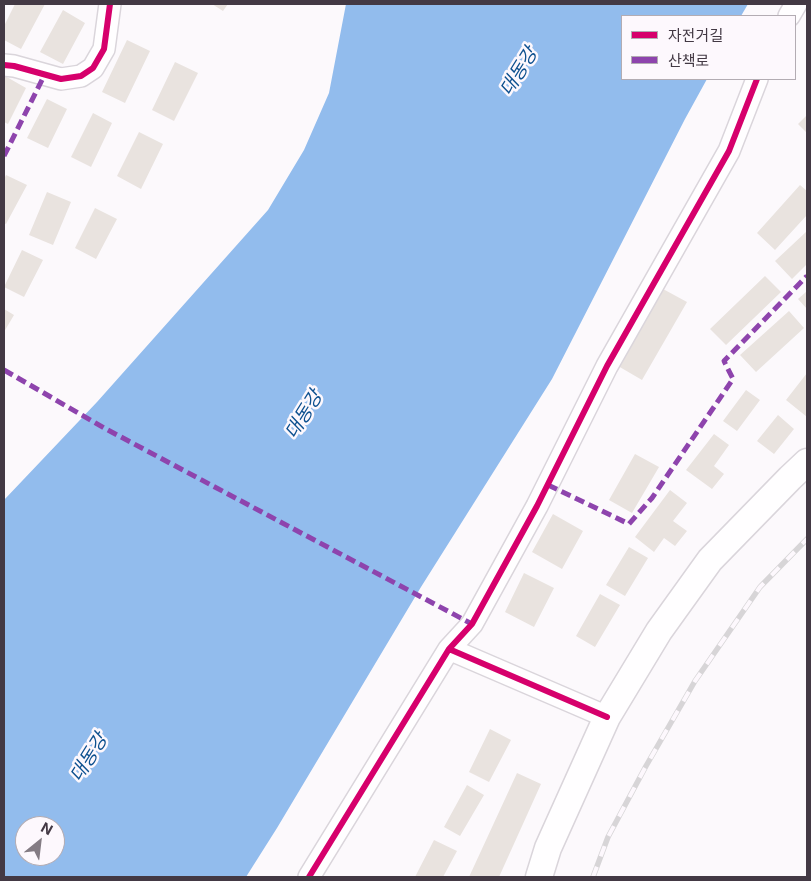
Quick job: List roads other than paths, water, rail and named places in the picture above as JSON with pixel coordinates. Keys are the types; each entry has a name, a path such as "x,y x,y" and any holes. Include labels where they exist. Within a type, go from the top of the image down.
{"main road":[{"path":"539,877 548,848 607,717 659,631 710,560 807,462"}],"street":[{"path":"4,65 61,79 81,76 94,68 104,49 110,4"},
{"path":"790,15 796,4"},
{"path":"309,877 449,648 472,624 537,506 608,366 730,151 758,80"},
{"path":"449,648 607,717"}],"water":[{"name":"대동강","path":"346,4 748,4 742,15 621,15 621,80 706,80 552,379 421,587 246,877 4,877 4,500 97,402 268,210 304,150 329,93"}],"railway":[{"path":"593,877 608,837 695,681 760,587 807,539"}]}
